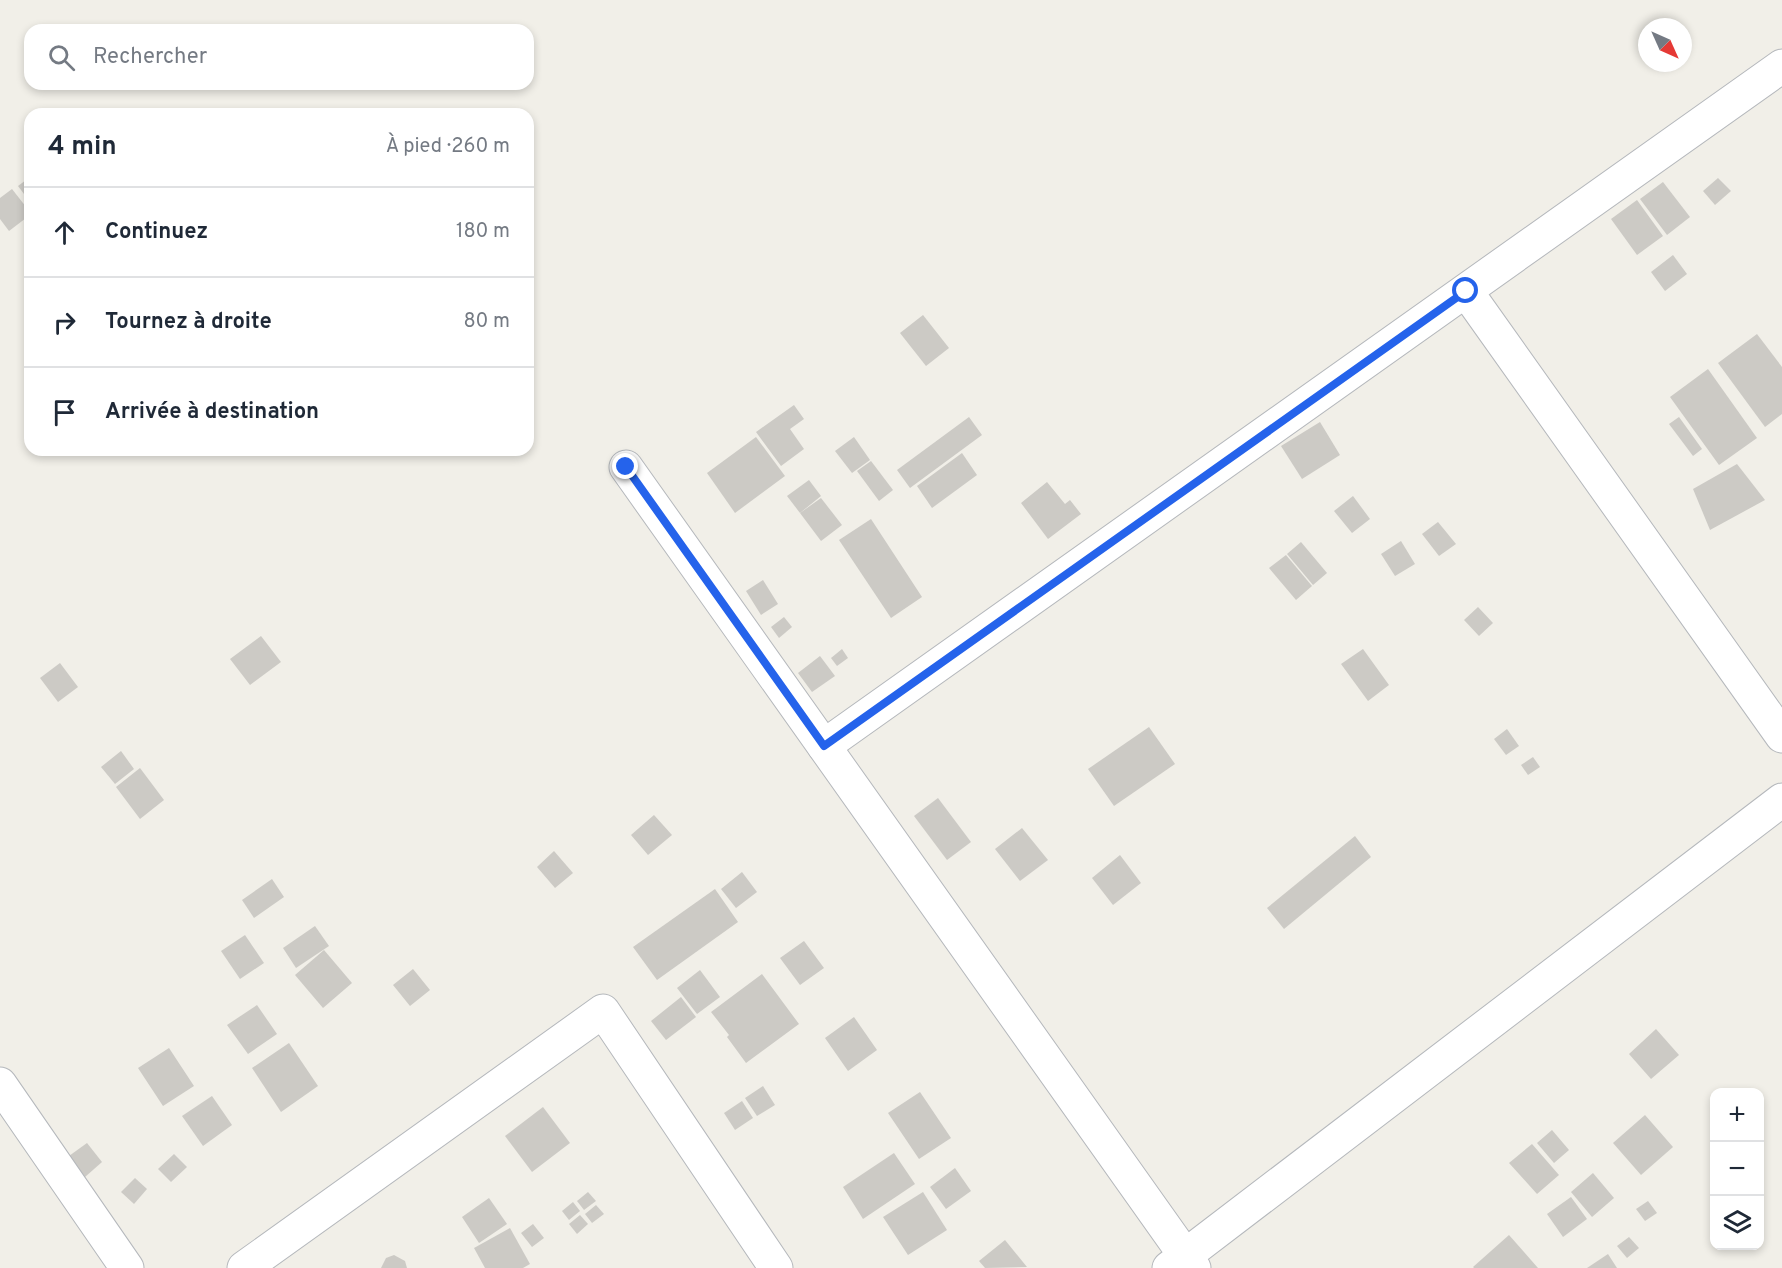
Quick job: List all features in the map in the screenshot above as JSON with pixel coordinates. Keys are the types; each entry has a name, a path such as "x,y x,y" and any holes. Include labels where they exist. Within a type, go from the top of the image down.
{"street":[{"path":"824,746 1782,66"},
{"path":"1466,291 1782,736"},
{"path":"626,467 824,746 1183,1264 1782,800"},
{"path":"244,1268 603,1011 776,1268"},
{"path":"0,1084 127,1268"}],"building":[{"path":"1718,178 1731,191 1715,205 1703,191"},
{"path":"24,182 24,194 18,186"},
{"path":"1663,182 1690,217 1667,235 1640,199"},
{"path":"12,189 24,204 24,220 9,231 0,219 0,198"},
{"path":"1637,200 1663,236 1637,255 1611,219"},
{"path":"1673,255 1687,274 1665,291 1651,272"},
{"path":"923,315 949,348 926,366 900,333"},
{"path":"1757,334 1782,367 1782,414 1765,427 1718,363"},
{"path":"1708,369 1757,438 1719,465 1670,397"},
{"path":"794,405 804,419 790,429 804,449 781,466 756,432"},
{"path":"969,417 982,435 910,488 897,470"},
{"path":"1679,417 1702,449 1693,456 1669,424"},
{"path":"1320,422 1340,455 1302,479 1281,446"},
{"path":"756,437 785,476 735,513 707,473"},
{"path":"854,437 870,460 852,473 835,451"},
{"path":"962,453 977,475 932,508 917,486"},
{"path":"871,461 893,490 879,501 857,471"},
{"path":"1737,464 1765,500 1710,530 1693,489"},
{"path":"809,480 821,496 800,513 787,496"},
{"path":"1047,482 1065,504 1070,500 1081,514 1048,539 1021,503"},
{"path":"1353,496 1370,519 1352,533 1334,511"},
{"path":"821,498 842,525 821,541 800,513"},
{"path":"871,519 922,597 891,618 839,540"},
{"path":"1438,522 1456,544 1439,556 1422,534"},
{"path":"1401,541 1415,564 1395,576 1381,554"},
{"path":"1301,542 1327,573 1313,585 1287,554"},
{"path":"1286,555 1312,586 1296,600 1269,568"},
{"path":"763,580 778,604 761,615 746,591"},
{"path":"1478,607 1493,623 1479,636 1464,620"},
{"path":"784,617 792,627 779,638 771,627"},
{"path":"261,636 281,662 250,685 230,659"},
{"path":"842,649 848,658 837,666 831,658"},
{"path":"1363,649 1389,685 1368,701 1341,664"},
{"path":"820,656 835,676 812,692 798,673"},
{"path":"60,663 78,687 58,702 40,678"},
{"path":"1149,727 1175,764 1114,806 1088,769"},
{"path":"1507,729 1519,746 1506,755 1494,739"},
{"path":"121,751 134,769 115,784 101,767"},
{"path":"1533,757 1540,767 1528,775 1521,765"},
{"path":"140,768 164,800 140,819 116,787"},
{"path":"938,798 971,842 947,860 914,816"},
{"path":"654,815 672,835 648,855 631,835"},
{"path":"1022,828 1048,860 1020,881 995,849"},
{"path":"1355,836 1371,857 1284,929 1267,908"},
{"path":"554,851 573,873 555,888 537,867"},
{"path":"1120,855 1141,883 1113,905 1092,878"},
{"path":"742,872 757,892 736,908 721,889"},
{"path":"272,879 284,897 254,918 242,900"},
{"path":"715,889 738,922 657,980 633,947"},
{"path":"315,926 329,946 296,968 283,948"},
{"path":"245,935 264,963 240,979 221,951"},
{"path":"804,941 824,968 800,985 780,958"},
{"path":"324,950 352,983 323,1008 295,975"},
{"path":"413,969 430,990 410,1006 393,985"},
{"path":"700,970 720,997 697,1014 677,988"},
{"path":"762,974 799,1024 746,1063 727,1037 729,1035 711,1012"},
{"path":"681,997 696,1017 666,1040 651,1021"},
{"path":"257,1005 277,1034 248,1054 227,1025"},
{"path":"854,1017 877,1050 848,1071 825,1038"},
{"path":"1656,1029 1679,1055 1651,1079 1629,1054"},
{"path":"289,1043 318,1086 281,1112 252,1068"},
{"path":"169,1048 194,1086 163,1106 138,1068"},
{"path":"763,1086 775,1105 757,1116 745,1098"},
{"path":"920,1092 951,1138 919,1159 888,1113"},
{"path":"212,1096 232,1125 203,1146 182,1116"},
{"path":"742,1101 753,1118 735,1130 724,1113"},
{"path":"543,1107 570,1143 532,1172 505,1136"},
{"path":"1645,1115 1673,1147 1641,1175 1613,1143"},
{"path":"1552,1130 1569,1150 1554,1163 1537,1143"},
{"path":"87,1143 102,1162 85,1177 69,1156"},
{"path":"1532,1144 1559,1175 1537,1194 1509,1163"},
{"path":"894,1153 915,1184 863,1219 843,1187"},
{"path":"174,1154 187,1167 171,1182 158,1169"},
{"path":"955,1168 971,1191 946,1209 930,1187"},
{"path":"1593,1173 1614,1198 1592,1217 1571,1192"},
{"path":"135,1178 147,1189 134,1204 121,1192"},
{"path":"588,1192 596,1201 584,1210 577,1201"},
{"path":"923,1192 947,1230 908,1255 883,1217"},
{"path":"1571,1197 1587,1219 1563,1237 1547,1214"},
{"path":"489,1198 507,1224 479,1243 462,1217"},
{"path":"1648,1201 1657,1213 1645,1221 1636,1209"},
{"path":"573,1202 580,1211 569,1220 562,1211"},
{"path":"596,1205 604,1214 592,1223 585,1214"},
{"path":"580,1215 588,1224 577,1234 569,1224"},
{"path":"533,1224 544,1238 532,1247 521,1233"},
{"path":"510,1228 530,1264 523,1268 485,1268 474,1248"},
{"path":"1509,1235 1538,1268 1473,1267"},
{"path":"1629,1237 1639,1248 1627,1258 1617,1246"},
{"path":"1005,1240 1027,1267 985,1268 979,1261"},
{"path":"1608,1254 1617,1268 1587,1268"},
{"path":"394,1255 405,1261 407,1268 381,1268 386,1258"}],"route":[{"path":"626,467 824,746 1466,291"}]}
